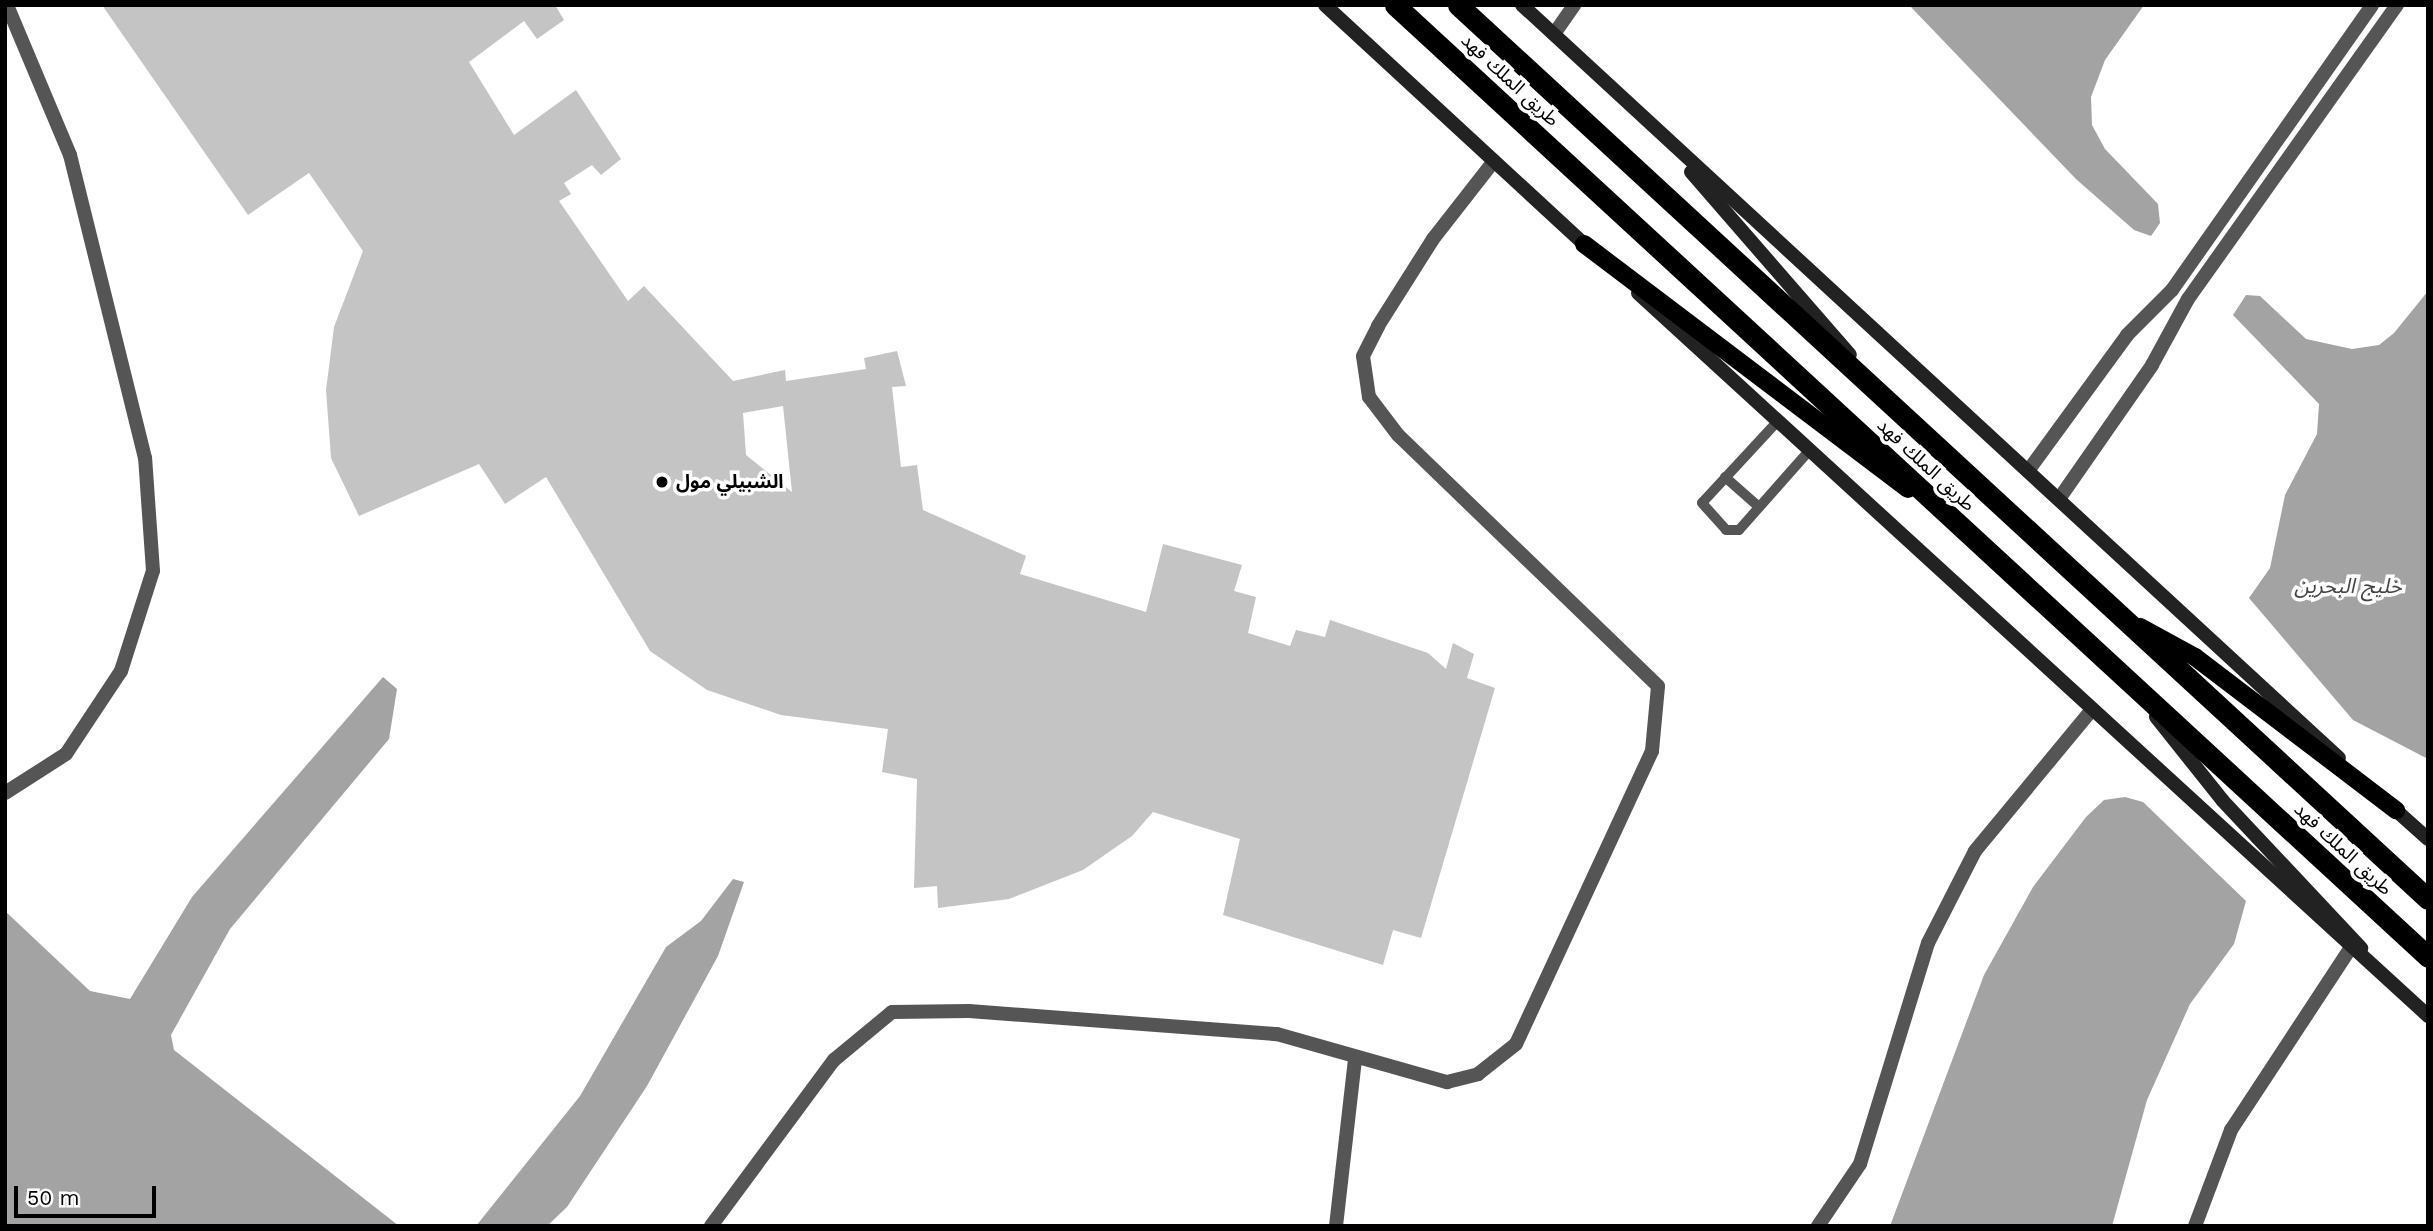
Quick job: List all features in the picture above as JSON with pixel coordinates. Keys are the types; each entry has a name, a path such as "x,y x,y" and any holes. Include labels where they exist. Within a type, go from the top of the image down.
{"highway":[{"name":"طريق الملك فهد","path":"1395,5 2428,957"},
{"name":"طريق الملك فهد","path":"1458,5 2428,899"}],"main road":[{"path":"1325,5 2350,949 2428,1016"},
{"path":"1524,6 2428,839"},
{"path":"1630,105 1803,295 1881,395"},
{"path":"1584,244 1969,535"},
{"path":"2122,617 2195,657 2396,810"},
{"path":"2127,680 2224,801 2403,993"}],"street":[{"path":"5,793 66,754 121,671 153,571 145,458 70,155 8,5"},
{"path":"1554,34 1574,5"},
{"path":"2028,471 2127,335 2172,290 2372,5"},
{"path":"2059,499 2152,365 2188,299 2397,5"},
{"path":"711,1226 834,1059 892,1012 969,1011 1277,1034 1447,1082 1478,1074 1516,1044 1652,751 1658,686 1398,435 1369,397 1363,356 1378,326 1433,239 1494,161"},
{"path":"1818,1226 1860,1164 1928,943 1975,851 2091,711"},
{"path":"2195,1226 2231,1130 2350,949"},
{"path":"1336,1226 1355,1058"}],"lane":[{"path":"1777,422 1702,503 1726,530 1739,530 1809,451"},
{"path":"1725,477 1759,507"}],"water":[{"path":"1909,5 2144,5 2105,60 2091,97 2092,125 2105,149 2158,204 2160,223 2151,236 2134,230 2076,179"},
{"name":"خليج البحرين","path":"2428,291 2428,759 2353,720 2249,598 2270,568 2285,495 2317,434 2319,404 2233,315 2246,295 2260,296 2306,339 2352,349 2379,345 2394,333"},
{"path":"383,677 397,689 389,739 230,929 171,1035 174,1050 399,1226 5,1226 5,911 90,991 130,999 192,897"},
{"path":"2125,797 2143,802 2246,901 2234,944 2190,1004 2147,1100 2112,1226 1890,1226 1984,975 2033,887 2086,817 2104,800"},
{"path":"733,879 744,882 718,956 647,1086 567,1207 547,1226 476,1226 580,1096 666,947 701,921"}],"building":[{"name":"الشبيلي مول","path":"102,5 555,5 564,20 537,39 524,21 469,62 514,135 576,90 621,159 601,175 592,165 564,183 571,194 559,201 628,301 644,286 733,381 785,370 786,381 866,369 864,358 897,351 906,386 892,387 901,467 917,465 923,510 1026,556 1020,574 1146,612 1163,544 1242,565 1234,591 1256,597 1248,633 1290,646 1296,630 1325,637 1330,620 1428,653 1446,669 1453,643 1474,654 1467,678 1495,688 1421,938 1393,930 1383,965 1223,915 1240,839 1153,812 1132,836 1083,870 1009,899 938,908 937,886 914,888 917,779 882,772 888,729 781,715 707,690 650,651 546,477 505,504 479,464 359,516 331,458 326,390 334,327 363,251 309,173 248,215","holes":["783,406 792,492 746,455 743,413"]}],"place":[{"name":"الشبيلي مول","path":"662,482"}]}
